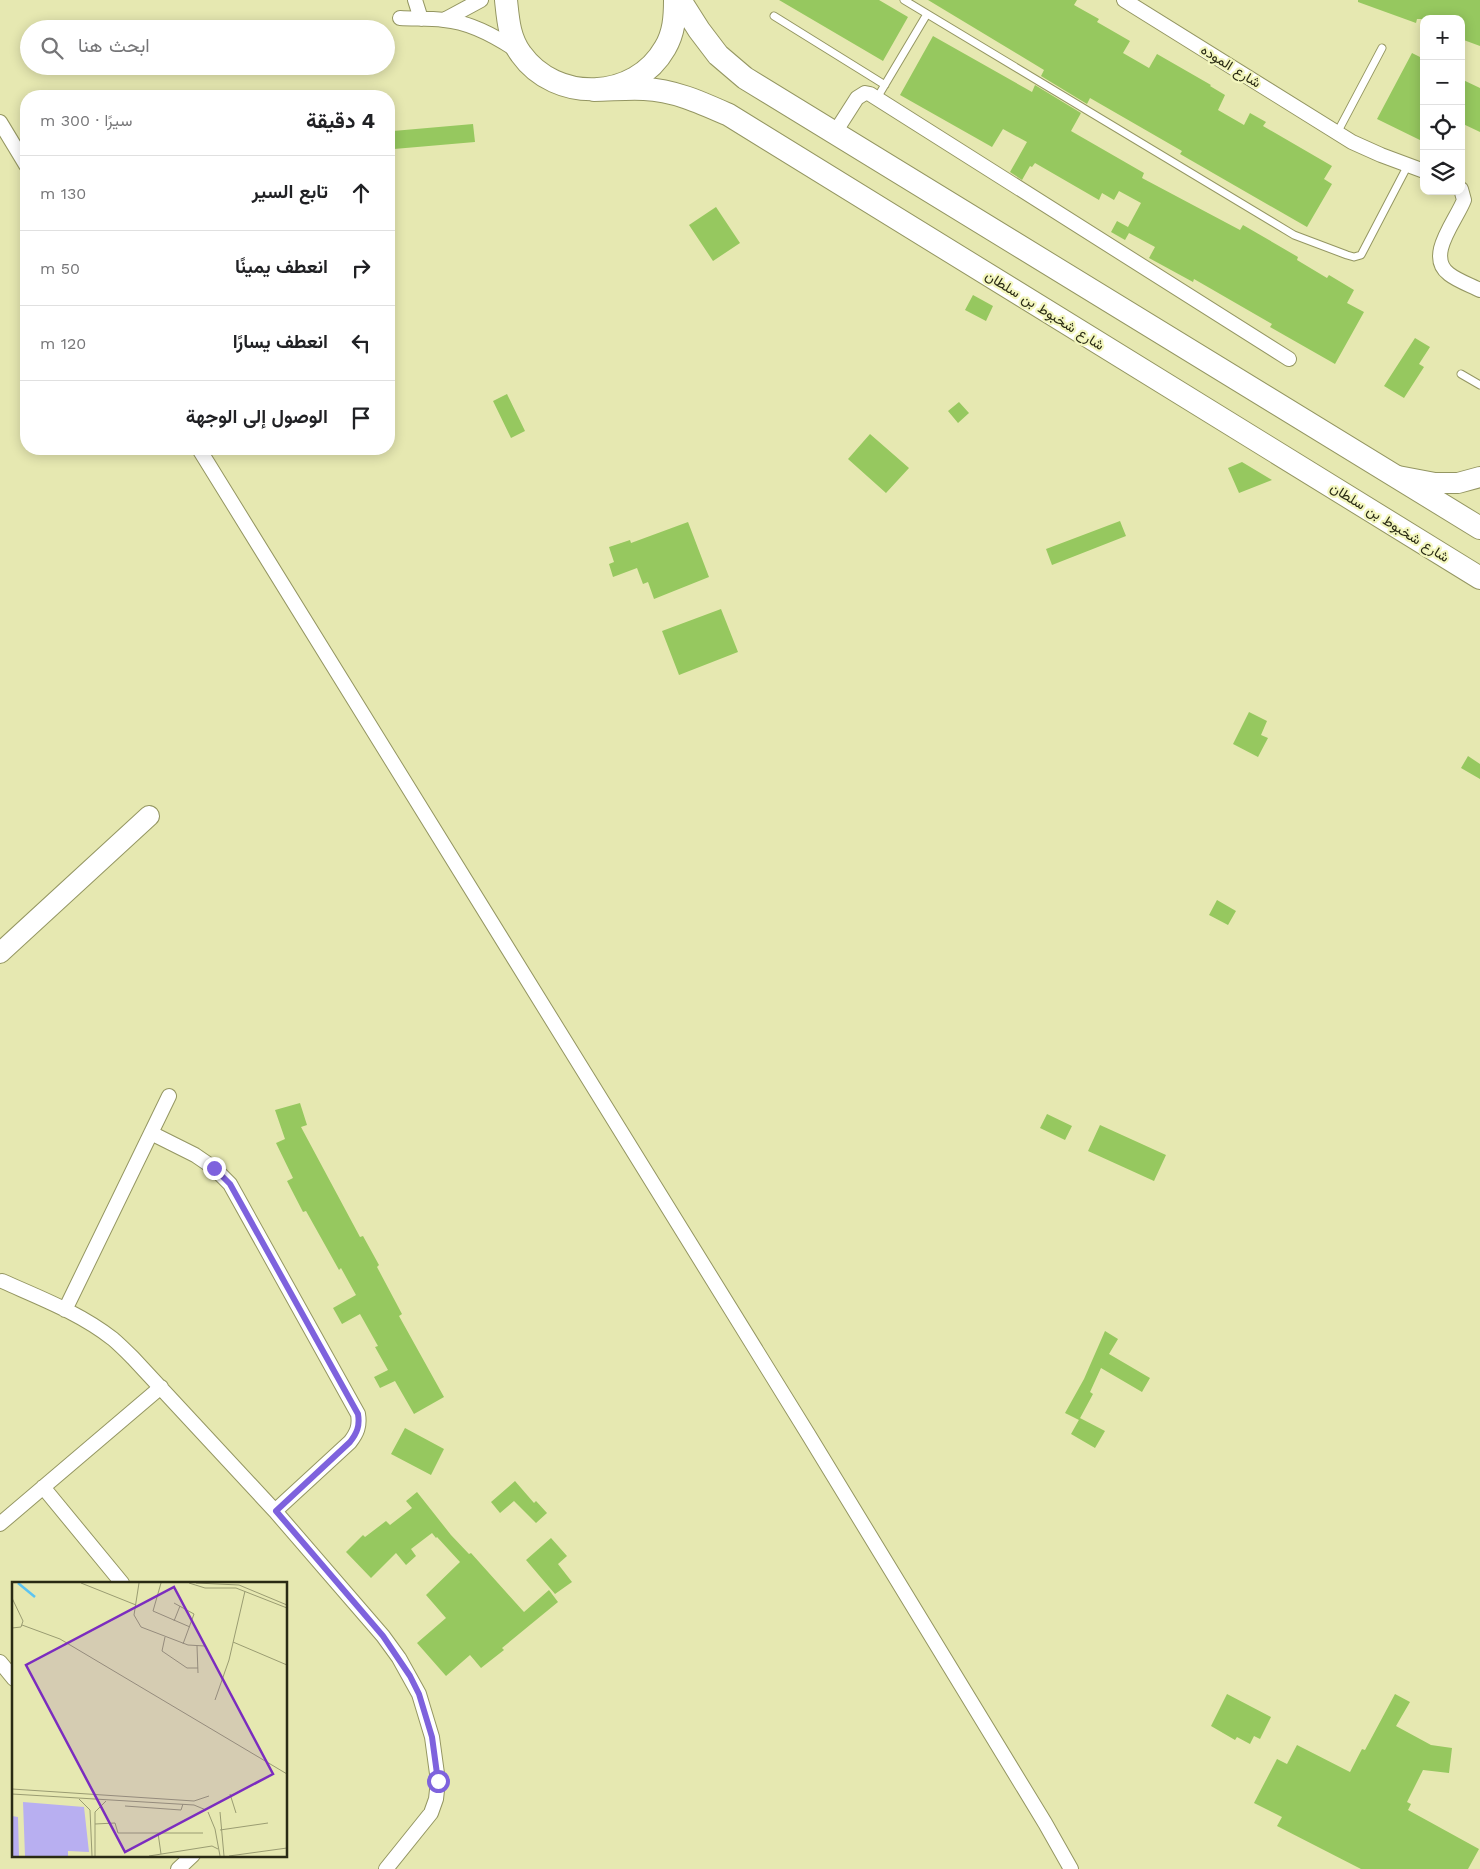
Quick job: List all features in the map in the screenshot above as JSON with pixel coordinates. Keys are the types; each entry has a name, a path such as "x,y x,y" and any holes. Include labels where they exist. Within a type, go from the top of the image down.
{"main road":[{"path":"506,0 508,28 521,54 540,74 566,87 594,90 622,85 647,70 665,48 675,21 675,0"},
{"path":"680,0 698,30 718,55 745,78 1480,528"},
{"name":"شارع شخبوط بن سلطان","path":"594,90 645,89 672,93 697,101 729,115 1480,578"}],"street":[{"path":"415,0 420,19"},
{"path":"444,20 480,0"},
{"name":"شارع الموده","path":"1124,0 1145,6 1337,133 1363,148 1420,170"},
{"path":"400,18 444,20 465,24 484,32 521,54"},
{"path":"834,134 861,95 865,93 877,98 1289,360"},
{"path":"0,122 20,155"},
{"path":"1463,195 1464,200 1442,244 1439,262 1448,274 1480,290"},
{"path":"203,455 808,1434 1046,1823 1071,1869"},
{"path":"1391,474 1435,483 1458,483 1480,477"},
{"path":"0,952 149,816"},
{"path":"65,1310 169,1096"},
{"path":"151,1134 195,1155 214,1168 230,1184 358,1414 360,1423 356,1434 350,1442 276,1511"},
{"path":"2,1281 65,1310 113,1339 161,1387 276,1511 383,1636 399,1658 419,1694 432,1737 438,1781 436,1799 431,1813 386,1869"},
{"path":"0,1524 161,1387"},
{"path":"43,1487 121,1582"},
{"path":"0,1662 12,1677"},
{"path":"396,1869 398,1853"},
{"path":"178,1869 193,1856"}],"lane":[{"path":"904,0 1294,235 1347,255 1354,257 1361,254 1408,165"},
{"path":"877,98 927,14"},
{"path":"774,16 885,85"},
{"path":"1337,133 1382,48"},
{"path":"1461,374 1480,385"}],"building":[{"path":"779,0 879,0 908,17 883,61"},
{"path":"928,0 1077,0 1074,5 1099,19 1097,22 1130,41 1123,53 1149,68 1157,54 1211,85 1225,95 1218,110 1244,125 1250,113 1266,122 1263,126 1332,166 1324,179 1332,184 1307,227 1180,154 1182,151 1090,98 1087,104 1041,76 1044,70"},
{"path":"1358,0 1480,0 1480,46 1465,40 1465,15 1420,15 1420,19 1417,19 1416,23 1358,2"},
{"path":"933,36 1032,92 1035,85 1081,113 1071,131 1144,173 1142,178 1240,230 1243,225 1298,257 1297,260 1327,278 1329,275 1354,290 1347,303 1364,312 1335,364 1270,327 1272,324 1194,279 1193,282 1149,258 1155,247 1129,233 1125,240 1111,232 1117,221 1128,227 1141,203 1119,191 1114,200 1102,193 1099,200 1035,163 1032,167 1030,166 1022,180 1010,172 1027,142 1003,129 992,147 900,95"},
{"path":"1412,53 1420,57 1420,140 1377,119"},
{"path":"1465,81 1480,88 1480,132 1465,125"},
{"path":"473,124 475,142 395,149 395,131"},
{"path":"716,207 740,243 713,261 689,225"},
{"path":"973,295 993,306 986,321 965,310"},
{"path":"1415,338 1430,347 1419,364 1424,367 1404,398 1384,386"},
{"path":"507,394 525,431 511,438 493,401"},
{"path":"959,402 969,413 958,423 948,411"},
{"path":"870,434 909,468 886,493 848,459"},
{"path":"1242,462 1272,480 1239,493 1228,468"},
{"path":"1120,521 1126,536 1052,565 1046,549"},
{"path":"688,522 709,577 654,599 648,582 643,584 637,568 613,577 609,564 614,562 609,547 630,540 631,543"},
{"path":"721,609 738,652 679,675 662,631"},
{"path":"1249,712 1267,721 1261,735 1268,738 1258,757 1233,744"},
{"path":"1468,756 1480,764 1480,779 1461,768"},
{"path":"1217,900 1236,911 1228,925 1209,915"},
{"path":"300,1103 307,1125 301,1127 360,1237 363,1236 379,1265 377,1267 402,1314 399,1316 444,1397 414,1414 395,1381 380,1388 374,1377 388,1370 375,1347 378,1346 360,1314 342,1324 333,1308 356,1295 341,1268 339,1270 306,1211 303,1212 287,1181 293,1178 276,1143 285,1139 275,1110"},
{"path":"1047,1114 1072,1126 1065,1140 1040,1128"},
{"path":"1100,1125 1166,1155 1154,1181 1088,1151"},
{"path":"1105,1331 1118,1339 1109,1354 1150,1378 1142,1392 1101,1368 1090,1392 1093,1394 1079,1420 1065,1413 1084,1379"},
{"path":"1080,1418 1105,1431 1095,1448 1071,1434"},
{"path":"405,1428 444,1449 431,1475 391,1454"},
{"path":"515,1481 534,1503 536,1501 547,1513 536,1523 514,1501 500,1513 491,1502"},
{"path":"417,1492 451,1535 469,1554 471,1553 524,1612 549,1590 558,1602 502,1648 504,1650 481,1668 470,1655 446,1676 417,1643 446,1618 426,1595 460,1562 437,1537 432,1533 411,1549 416,1556 406,1565 396,1553 371,1578 346,1552 363,1535 365,1537 386,1521 390,1525 412,1508 406,1501"},
{"path":"551,1538 567,1556 558,1564 572,1582 555,1594 526,1560"},
{"path":"1227,1694 1271,1717 1260,1739 1254,1736 1250,1744 1237,1737 1235,1740 1211,1726"},
{"path":"1395,1694 1410,1702 1396,1726 1431,1745 1452,1748 1449,1773 1423,1770 1407,1802 1411,1804 1408,1810 1479,1849 1468,1869 1361,1869 1277,1826 1282,1817 1254,1803 1277,1759 1287,1764 1297,1745 1350,1772 1362,1749 1365,1750"}],"route":[{"path":"214,1168 230,1184 358,1414 360,1423 356,1434 350,1442 276,1511 383,1636 410,1676 419,1694 432,1737 438,1781"}]}
